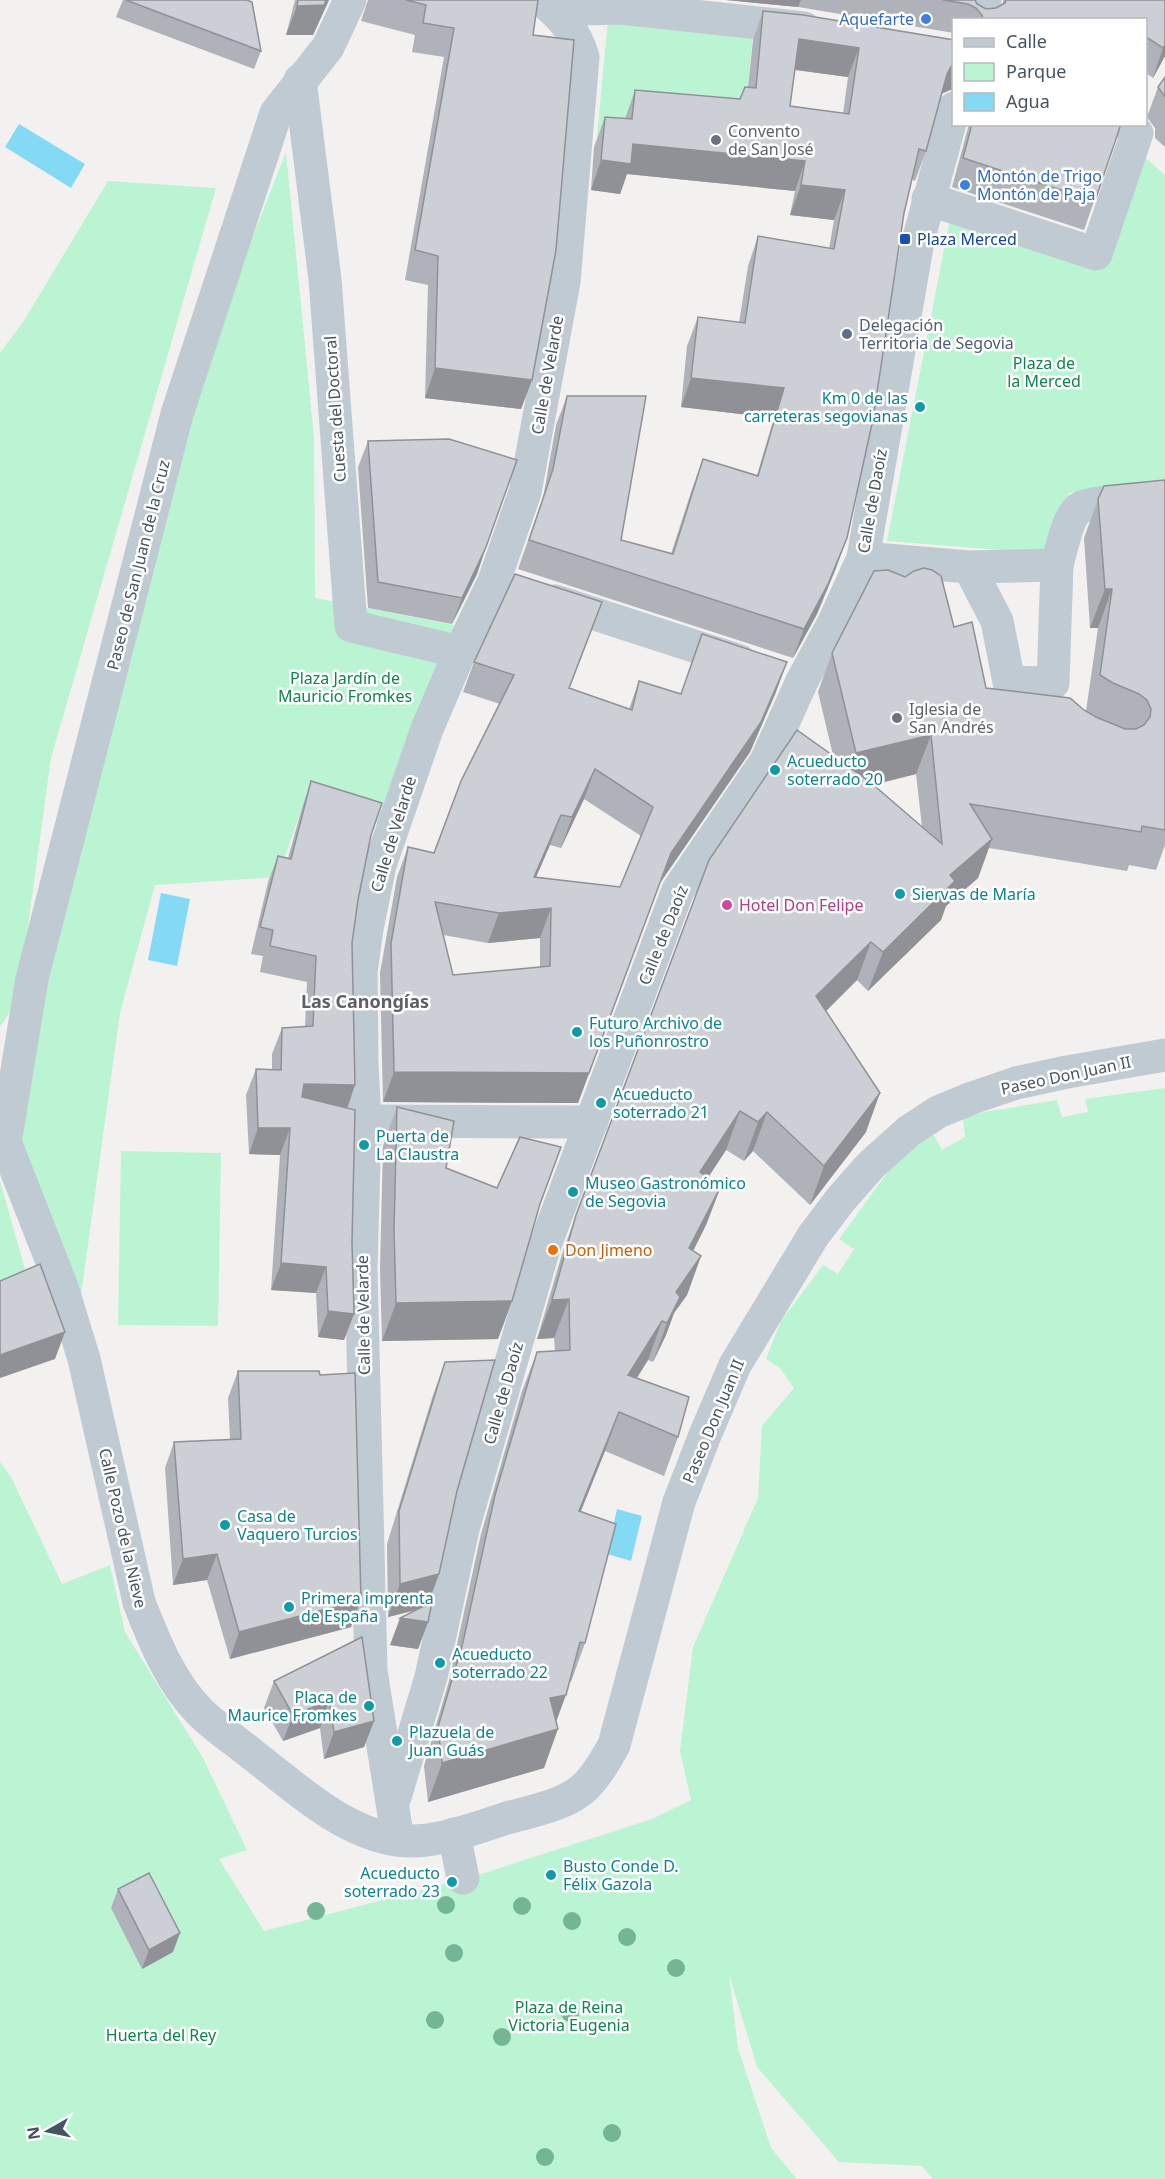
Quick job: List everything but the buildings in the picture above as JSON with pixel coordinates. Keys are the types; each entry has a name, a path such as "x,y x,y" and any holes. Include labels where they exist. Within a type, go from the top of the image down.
{"street":[{"name":"Paseo de San Juan de la Cruz","path":"2,1136 32,979 177,414 276,113 300,80 328,48 350,0"},
{"path":"981,18 986,0"},
{"path":"550,7 621,8 795,26 829,32"},
{"name":"Calle de Velarde","path":"392,1805 371,1671 361,1269 365,1121 361,972 380,865 428,729 460,652 513,588 525,492 564,282 583,57 573,32 550,7"},
{"name":"Cuesta del Doctoral","path":"300,80 325,279 351,626 460,652"},
{"name":"Calle de Daoíz","path":"392,1805 431,1677 464,1529 541,1259 678,890 766,760 783,675 841,606 863,558 908,291 928,199 952,115"},
{"path":"928,199 1096,254 1132,129"},
{"path":"969,567 997,621 1009,682 1056,697 1057,564 1070,522 1080,507 1128,500"},
{"path":"863,558 969,567 1057,564"},
{"path":"513,588 783,675"},
{"name":"Paseo Don Juan II","path":"398,1840 422,1840 454,1834 567,1798 584,1788 595,1776 614,1745 680,1502 735,1365 813,1236 872,1165 909,1131 938,1112 972,1098 1016,1083 1165,1055"},
{"path":"365,1121 592,1122"},
{"name":"Calle Pozo de la Nieve","path":"2,1136 62,1287 84,1359 139,1602 153,1639 175,1679 200,1712 308,1798 364,1831 398,1840"},
{"path":"392,1805 398,1840"},
{"path":"454,1834 463,1878"}],"green space":[{"path":"608,19 753,33 745,117 596,147"},
{"name":"Plaza Jardín de Mauricio Fromkes","path":"286,152 314,437 315,598 454,625 381,824 302,808 278,877 155,885 120,1013 81,1295 15,1144 53,915 196,382"},
{"name":"Plaza de la Merced","path":"1139,152 1165,175 1165,483 1069,493 1050,554 887,541 951,214 1106,264"},
{"path":"108,181 216,188 51,758 18,999 0,1027 0,353 25,319"},
{"path":"1165,1088 1165,2179 933,2179 922,2166 839,2162 757,2067 729,1974 738,2048 771,2148 797,2179 0,2179 0,1462 11,1477 62,1584 110,1565 125,1632 203,1758 247,1850 219,1859 264,1931 478,1875 652,1819 691,1800 680,1751 693,1647 758,1498 762,1426 794,1388 780,1368 766,1359 781,1321 823,1265 838,1274 854,1249 839,1239 895,1162 933,1134 942,1150 965,1137 963,1118 984,1112 1057,1100 1062,1117 1088,1112 1085,1099"},
{"path":"121,1151 221,1153 218,1326 118,1325"},
{"path":"0,1181 31,1290 0,1304"}],"water":[{"path":"19,124 85,164 71,188 5,147"},
{"path":"161,893 190,899 177,966 148,960"},
{"path":"617,1509 642,1516 631,1561 607,1554"}],"place":[{"name":"Aquefarte","path":"926,19"},
{"name":"Convento de San José","path":"716,140"},
{"name":"Montón de Trigo Montón de Paja","path":"965,185"},
{"name":"Plaza Merced","path":"905,239"},
{"name":"Delegación Territoria de Segovia","path":"847,334"},
{"name":"Km 0 de las carreteras segovianas","path":"920,407"},
{"name":"Iglesia de San Andrés","path":"897,718"},
{"name":"Acueducto soterrado 20","path":"775,770"},
{"name":"Siervas de María","path":"900,894"},
{"name":"Hotel Don Felipe","path":"727,905"},
{"name":"Futuro Archivo de los Puñonrostro","path":"577,1032"},
{"name":"Acueducto soterrado 21","path":"601,1103"},
{"name":"Puerta de La Claustra","path":"364,1145"},
{"name":"Museo Gastronómico de Segovia","path":"573,1192"},
{"name":"Don Jimeno","path":"553,1250"},
{"name":"Casa de Vaquero Turcios","path":"225,1525"},
{"name":"Primera imprenta de España","path":"289,1607"},
{"name":"Acueducto soterrado 22","path":"440,1663"},
{"name":"Placa de Maurice Fromkes","path":"369,1706"},
{"name":"Plazuela de Juan Guás","path":"397,1741"},
{"name":"Busto Conde D. Félix Gazola","path":"551,1875"},
{"name":"Acueducto soterrado 23","path":"452,1882"}],"district":[{"name":"Las Canongías","path":"365,1001"}],"park label":[{"name":"Plaza de Reina Victoria Eugenia","path":"569,2016"},
{"name":"Huerta del Rey","path":"161,2035"}]}
